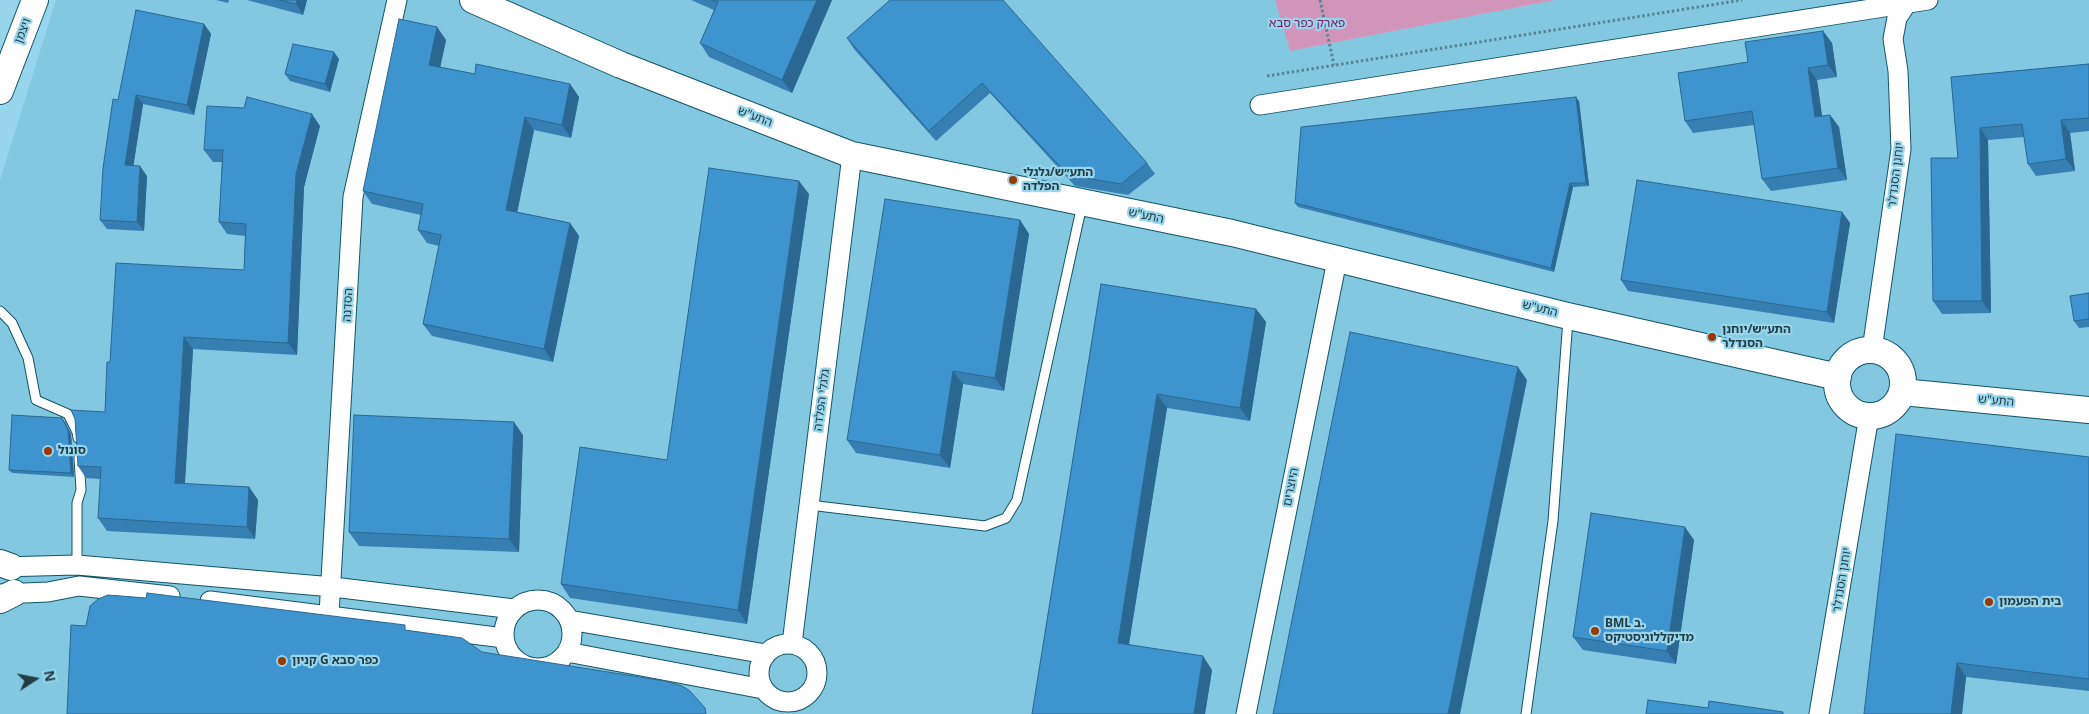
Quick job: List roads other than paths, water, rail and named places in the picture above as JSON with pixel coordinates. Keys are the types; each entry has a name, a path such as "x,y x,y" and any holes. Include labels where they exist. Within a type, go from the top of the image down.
{"street":[{"name":"ויצמן","path":"0,91 35,0"},
{"name":"הסדנה","path":"330,614 333,587 353,197 397,0"},
{"name":"התע\"ש","path":"473,0 621,65 852,156 1232,234 1568,316 1838,377"},
{"path":"1260,105 1928,0"},
{"name":"יוחנן הסנדלר","path":"1872,350 1901,149 1898,70 1893,39 1897,18 1907,3"},
{"name":"גלגלי הפלדה","path":"792,644 852,156"},
{"name":"היוצרים","path":"1246,714 1336,260"},
{"path":"1872,350 1890,357 1897,364 1904,382 1898,402 1890,410 1880,415 1869,416 1858,414 1848,408 1838,388 1838,377 1841,368 1854,354 1872,350"},
{"name":"התע\"ש","path":"1902,392 2089,410"},
{"name":"יוחנן הסנדלר","path":"1819,714 1869,416"},
{"path":"48,592 66,578 77,565"},
{"path":"4,566 77,565 333,587 514,609"},
{"path":"5,596 48,592 79,586 330,614 504,638"},
{"path":"545,600 563,611 569,620 571,642 567,652 551,666 530,667 512,657 504,638 508,618 514,609 523,603 545,600"},
{"path":"569,620 766,654"},
{"path":"567,652 763,689 785,708 805,697 816,681 814,661 809,653 792,644 774,648 766,654 758,670 763,689"}],"lane":[{"path":"809,505 985,526 1006,518 1016,500 1083,203"},
{"path":"0,310 12,323 28,358 36,400 68,414 77,432 81,490 77,504 77,565"},
{"path":"1526,714 1553,521 1568,316"}],"place":[{"name":"התע״ש/גלגלי הפלדה","path":"1013,180"},
{"name":"התע״ש/יוחנן הסנדלר","path":"1712,337"},
{"name":"סונול","path":"48,451"},
{"name":"בית הפעמון","path":"1989,602"},
{"name":"BML ב. מדיקללוגיסטיקס","path":"1595,631"},
{"name":"קניון G כפר סבא","path":"282,661"}],"park label":[{"name":"פארק כפר סבא","path":"1307,24"}]}
